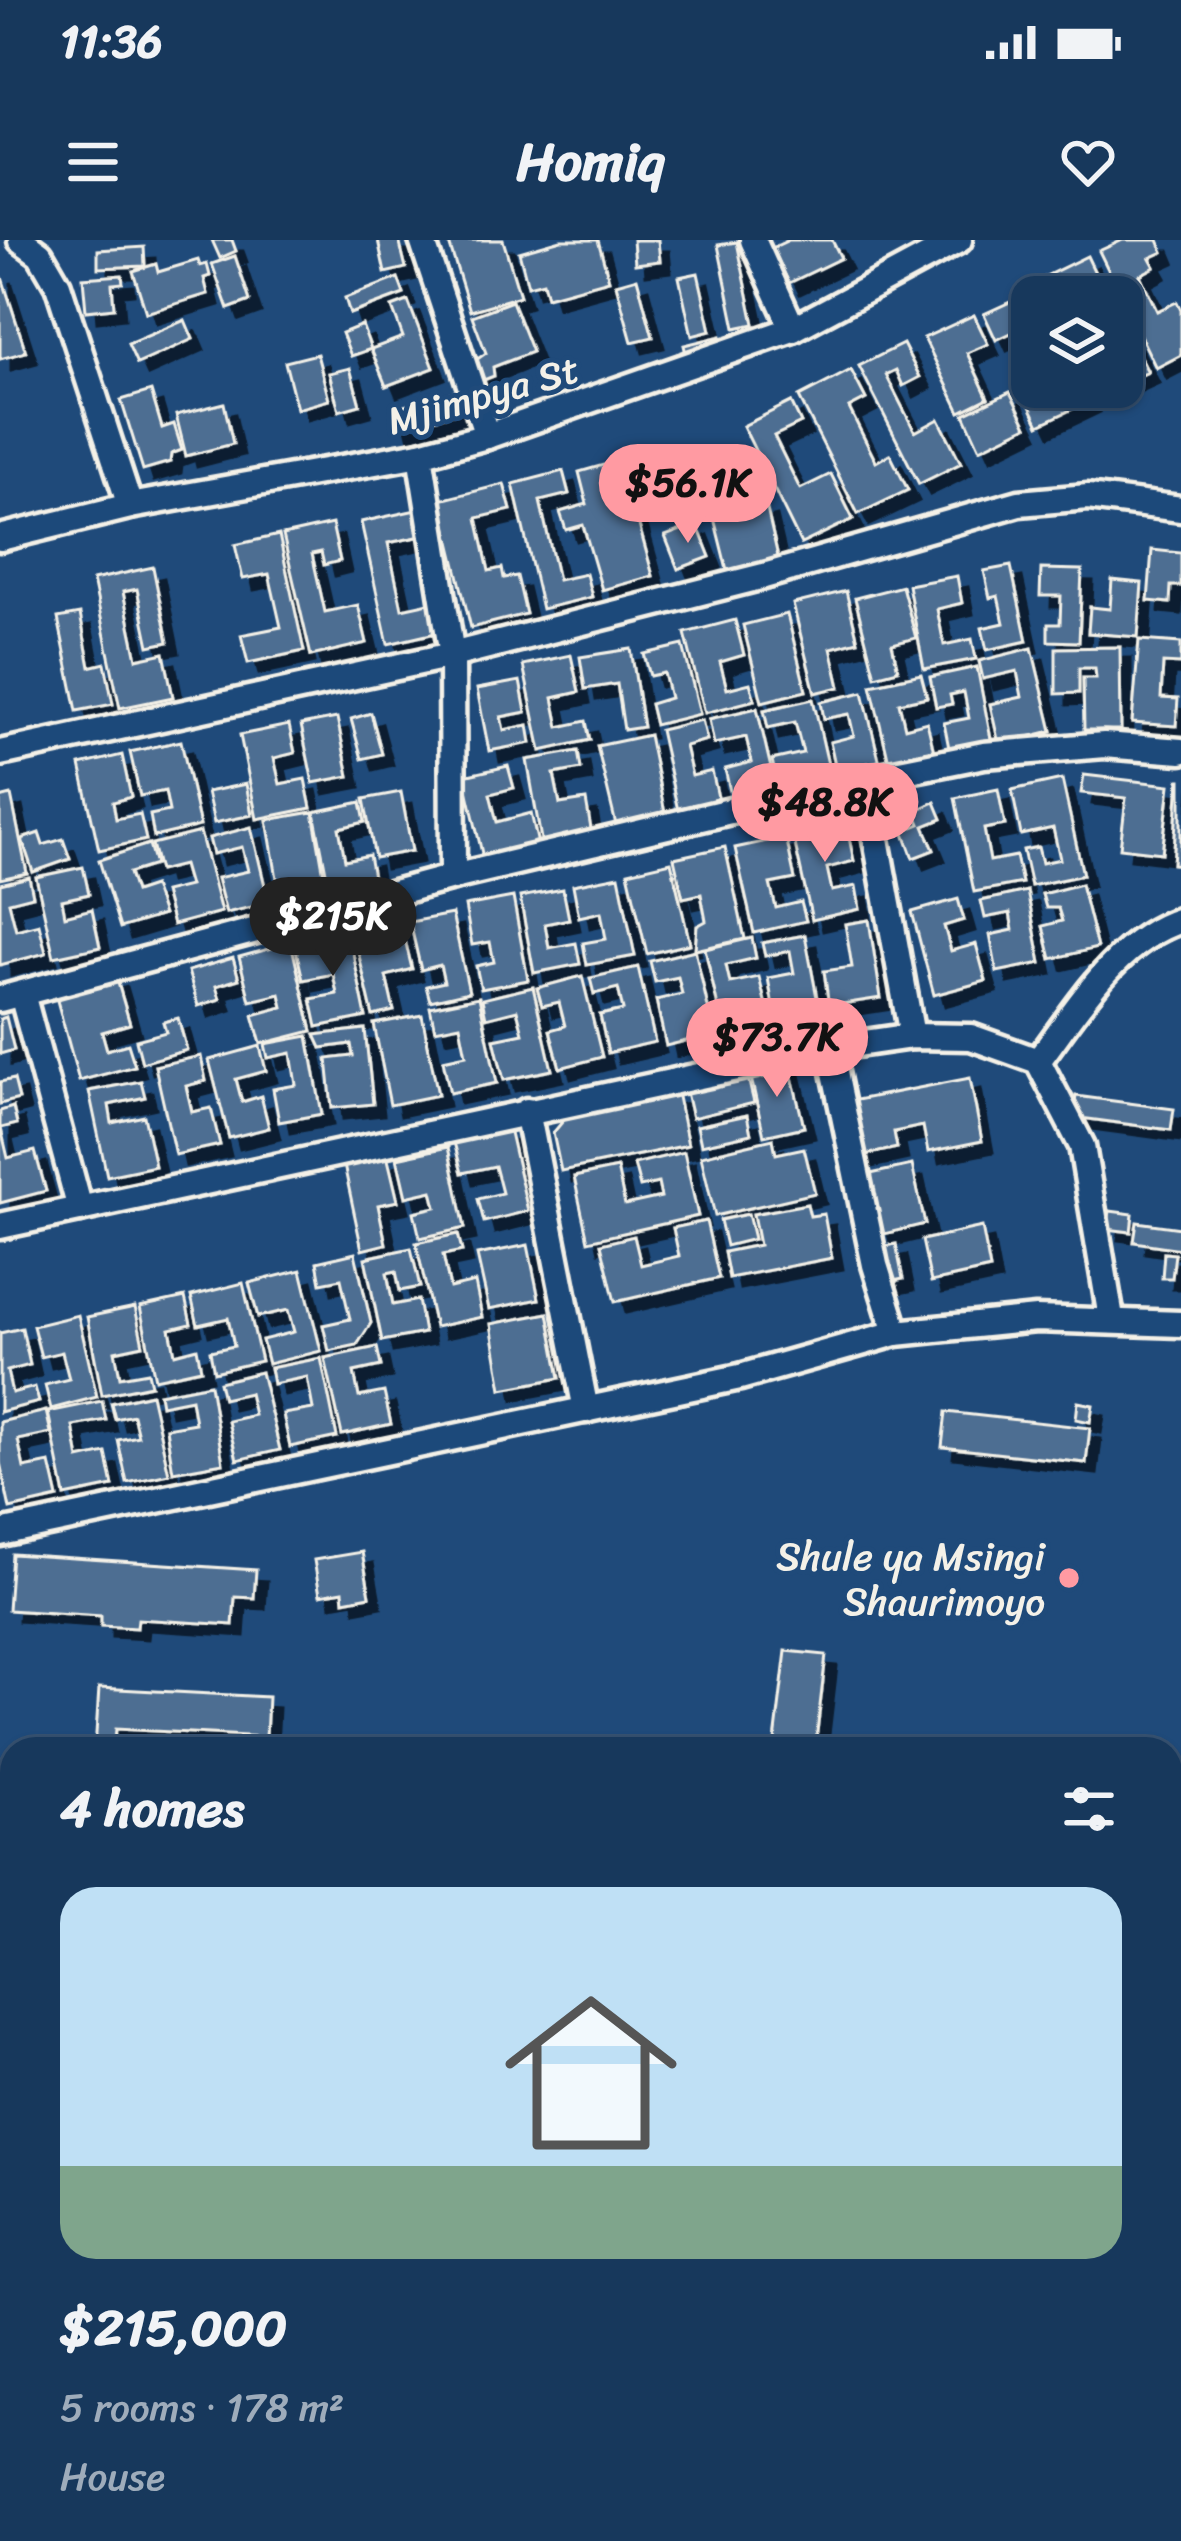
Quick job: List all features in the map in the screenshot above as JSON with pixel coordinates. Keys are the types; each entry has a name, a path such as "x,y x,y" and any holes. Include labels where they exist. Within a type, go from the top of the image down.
{"street":[{"path":"21,240 40,254 58,285 130,506"},
{"path":"422,240 488,436"},
{"path":"753,240 793,329"},
{"name":"Mjimpya St","path":"0,538 130,506 420,454 488,436 793,329 959,240"},
{"path":"420,454 452,655 453,877"},
{"path":"0,753 452,655 764,576 1019,503 1088,497 1181,509"},
{"path":"80,1209 11,997 453,877 865,779 984,755 1104,745 1181,751"},
{"path":"865,779 911,1036"},
{"path":"1038,1061 1106,972 1154,928 1181,920"},
{"path":"0,1226 830,1048 911,1036 971,1037 1038,1061 1082,1146 1111,1318"},
{"path":"830,1048 874,1265 896,1333"},
{"path":"527,1111 586,1411"},
{"path":"0,1533 740,1377 896,1333 1111,1318 1181,1324"}],"building":[{"path":"212,240 232,240 236,251 220,258"},
{"path":"378,240 399,240 406,268 385,273"},
{"path":"448,240 503,240 520,296 470,311"},
{"path":"561,240 598,240 609,280 547,297 543,282 528,286 519,252"},
{"path":"633,240 658,240 660,261 635,264"},
{"path":"789,240 832,240 841,258 789,283 772,248"},
{"path":"1123,240 1158,240 1163,252 1150,258 1155,267 1140,276 1111,276 1099,251"},
{"path":"737,242 754,324 735,328 718,245"},
{"path":"144,247 145,266 98,268 98,250"},
{"path":"235,256 250,301 228,309 212,264"},
{"path":"1087,256 1097,276 1046,276"},
{"path":"198,260 200,266 207,264 208,294 146,313 133,271 156,264 158,272"},
{"path":"0,271 26,352 0,359"},
{"path":"698,273 711,331 692,336 679,277"},
{"path":"122,275 123,283 112,284 114,308 86,311 83,278"},
{"path":"398,278 404,294 350,314 345,298"},
{"path":"637,278 653,337 632,342 616,284"},
{"path":"1143,281 1157,311 1177,302 1181,310 1181,355 1156,368 1143,341"},
{"path":"408,301 434,368 386,386 371,349 403,337 392,307"},
{"path":"512,301 532,352 493,367 494,376 476,383 469,365 486,353 472,316"},
{"path":"1011,302 1011,333 996,340 984,314"},
{"path":"974,315 988,344 967,353 988,398 960,412 924,338"},
{"path":"185,320 193,339 137,364 128,344"},
{"path":"362,325 371,349 351,356 342,333"},
{"path":"721,336 724,349 687,358 684,345"},
{"path":"903,344 920,377 903,386 896,370 886,375 915,432 939,419 961,463 919,484 859,366"},
{"path":"317,354 329,400 297,409 285,362"},
{"path":"350,368 360,405 339,411 329,373"},
{"path":"851,370 866,399 849,408 876,462 890,454 908,490 858,514 799,397"},
{"path":"464,389 470,409 398,429 393,409"},
{"path":"151,391 162,428 174,424 182,450 171,454 170,462 143,470 121,400"},
{"path":"1010,392 1011,408 1018,408 1027,426 980,449 964,414"},
{"path":"791,402 801,423 774,436 800,489 831,474 853,519 801,544 743,426"},
{"path":"224,403 233,444 186,456 176,415"},
{"path":"1031,408 1074,408 1039,425"},
{"path":"681,452 692,484 676,490 664,457"},
{"path":"621,460 653,576 602,590 583,525 566,530 560,512 587,504 579,472"},
{"path":"563,471 569,494 540,501 558,580 586,574 592,597 542,609 513,484"},
{"path":"504,484 511,510 477,518 489,571 502,568 504,578 517,576 526,614 471,628 440,500"},
{"path":"766,505 779,561 728,574 714,518"},
{"path":"416,510 422,536 388,543 402,609 438,601 444,631 388,644 361,522"},
{"path":"332,524 340,561 324,565 321,552 312,554 325,612 358,605 367,643 311,656 283,535"},
{"path":"697,524 710,557 678,569 665,536"},
{"path":"279,535 304,651 248,663 241,635 281,627 269,574 243,579 235,545"},
{"path":"1152,550 1181,553 1181,586 1171,586 1170,603 1148,601"},
{"path":"1011,566 1027,641 987,650 982,628 1004,623 998,596 990,598 984,571"},
{"path":"153,567 168,642 149,646 137,589 123,592 137,659 164,653 173,697 120,708 93,580"},
{"path":"1041,569 1082,570 1079,642 1048,641 1048,624 1060,624 1061,596 1040,596"},
{"path":"957,576 962,603 937,609 944,645 972,639 976,659 924,669 908,585"},
{"path":"1112,580 1142,583 1138,637 1088,633 1090,607 1110,609"},
{"path":"902,586 916,638 892,644 898,670 875,676 855,598"},
{"path":"846,591 858,641 831,648 840,687 815,693 793,604"},
{"path":"80,614 90,667 105,663 113,704 77,711 58,618"},
{"path":"787,614 806,691 762,702 743,625"},
{"path":"735,620 744,655 720,662 727,689 750,683 755,700 705,713 685,633"},
{"path":"1139,640 1181,643 1181,664 1163,663 1161,698 1178,699 1176,726 1132,723"},
{"path":"683,645 700,714 655,725 650,704 670,698 664,673 650,676 644,654"},
{"path":"1120,647 1121,730 1084,730 1083,678 1096,678 1095,668 1079,668 1079,693 1056,694 1056,648"},
{"path":"1032,648 1052,731 999,744 990,704 1022,697 1017,671 983,679 979,661"},
{"path":"631,649 643,727 624,730 617,684 585,689 580,657"},
{"path":"571,655 579,692 553,698 559,727 586,721 590,740 541,751 523,665"},
{"path":"977,667 991,739 949,748 944,723 969,718 964,692 950,695 952,704 936,707 930,677"},
{"path":"921,674 927,697 899,703 905,728 927,722 934,752 889,762 871,685"},
{"path":"520,681 526,712 501,717 504,730 528,725 531,743 489,751 477,689"},
{"path":"863,692 881,768 838,778 830,742 854,736 849,714 824,719 821,702"},
{"path":"813,699 832,782 780,795 772,760 803,753 795,722 768,728 764,710"},
{"path":"757,708 776,790 732,800 725,769 752,762 746,737 714,744 709,719"},
{"path":"371,713 382,754 362,759 351,719"},
{"path":"337,718 349,776 313,783 301,725"},
{"path":"702,720 707,740 685,746 692,776 712,771 720,806 679,815 660,730"},
{"path":"289,725 295,753 274,758 280,784 305,779 311,808 257,819 240,735"},
{"path":"649,735 666,818 617,829 597,746"},
{"path":"181,741 200,826 154,837 150,815 169,811 165,791 140,796 130,752"},
{"path":"578,751 581,769 554,774 560,804 586,800 592,835 542,845 527,760"},
{"path":"122,755 131,797 113,802 116,819 140,814 146,840 99,850 80,765"},
{"path":"508,766 514,788 490,794 497,822 531,813 539,849 484,862 464,776"},
{"path":"1084,775 1170,785 1162,853 1120,848 1126,798 1081,793"},
{"path":"1062,779 1083,875 1031,886 1023,850 1038,847 1042,863 1060,859 1053,828 1021,835 1012,790"},
{"path":"1181,780 1181,865 1173,864"},
{"path":"246,784 252,815 214,823 207,792"},
{"path":"998,789 1005,825 984,829 990,861 1016,856 1022,883 974,892 955,798"},
{"path":"401,792 412,851 375,858 364,799"},
{"path":"11,795 27,873 0,879 0,798"},
{"path":"361,802 365,822 339,828 345,860 369,855 375,888 331,897 314,812"},
{"path":"935,802 942,819 924,826 934,850 913,858 903,831 920,824 915,811"},
{"path":"313,812 326,887 280,896 267,820"},
{"path":"844,815 854,861 827,868 832,891 856,886 860,909 812,920 791,826"},
{"path":"251,827 269,903 226,913 217,878 248,871 242,847 213,854 209,838"},
{"path":"200,832 221,912 173,925 164,892 189,886 183,865 159,871 152,844"},
{"path":"39,833 43,845 63,839 70,859 33,872 22,839"},
{"path":"786,837 795,879 770,884 776,908 801,902 806,921 754,933 735,848"},
{"path":"149,844 155,865 129,873 135,892 153,886 163,915 120,928 99,860"},
{"path":"725,847 745,939 695,950 697,926 706,921 701,894 683,898 674,858"},
{"path":"671,862 690,944 647,954 628,872"},
{"path":"83,867 89,894 62,900 65,916 92,909 100,947 54,957 36,877"},
{"path":"619,876 635,956 587,965 583,943 606,939 601,912 579,917 573,885"},
{"path":"29,877 33,896 9,902 16,930 39,924 46,953 0,965 0,884"},
{"path":"1081,884 1097,948 1051,959 1043,926 1062,921 1058,908 1046,908 1042,894"},
{"path":"563,889 569,919 545,924 549,948 576,943 580,964 534,973 520,897"},
{"path":"1027,891 1041,963 997,972 990,935 1013,930 1010,913 985,918 981,901"},
{"path":"513,897 528,980 481,989 476,966 494,962 490,942 472,945 465,906"},
{"path":"958,899 964,920 944,926 951,951 976,944 986,981 934,995 912,912"},
{"path":"452,914 469,992 430,1001 426,986 444,982 440,965 421,970 410,922"},
{"path":"869,920 881,998 829,1006 824,971 852,967 845,924"},
{"path":"401,923 412,969 386,976 394,1011 373,1016 354,934"},
{"path":"349,934 366,1017 317,1027 311,999 337,994 333,974 303,980 295,945"},
{"path":"805,935 819,1008 775,1017 768,978 794,973 790,951 765,956 762,943"},
{"path":"752,938 756,958 726,965 730,983 759,977 768,1014 722,1025 705,949"},
{"path":"291,943 312,1031 261,1044 253,1015 283,1007 280,994 250,1001 239,957"},
{"path":"695,950 714,1034 666,1046 656,1000 682,994 678,977 655,982 650,961"},
{"path":"233,958 239,979 216,986 220,999 198,1006 188,971"},
{"path":"638,967 655,1042 608,1053 600,1015 623,1010 618,988 594,994 590,978"},
{"path":"116,976 130,1024 102,1032 107,1050 128,1044 135,1066 79,1081 55,993"},
{"path":"582,976 602,1057 560,1068 550,1030 565,1026 559,1002 542,1006 537,988"},
{"path":"533,987 552,1070 504,1080 494,1039 523,1033 517,1010 486,1018 482,999"},
{"path":"479,997 497,1083 450,1093 443,1060 466,1055 460,1025 435,1030 430,1007"},
{"path":"422,1015 438,1095 390,1105 374,1024"},
{"path":"6,1017 14,1050 0,1054 0,1019"},
{"path":"178,1018 187,1050 142,1063 136,1040 166,1032 163,1022"},
{"path":"365,1029 373,1104 332,1108 327,1059 353,1056 351,1044 321,1048 315,1035"},
{"path":"308,1036 322,1114 279,1122 273,1089 296,1085 291,1053 268,1058 265,1044"},
{"path":"260,1046 266,1071 236,1079 242,1102 261,1096 269,1128 229,1138 209,1060"},
{"path":"201,1056 206,1081 186,1086 192,1112 211,1108 220,1145 175,1155 155,1066"},
{"path":"789,1064 804,1127 764,1136 750,1073"},
{"path":"747,1074 754,1103 692,1118 685,1088"},
{"path":"970,1078 982,1141 928,1152 923,1126 894,1132 897,1148 856,1157 847,1111 857,1100"},
{"path":"14,1079 19,1099 0,1104 0,1082"},
{"path":"141,1081 145,1097 109,1105 112,1123 144,1116 155,1166 107,1176 89,1091"},
{"path":"677,1092 688,1145 561,1171 553,1133 568,1115"},
{"path":"1076,1096 1174,1109 1171,1130 1073,1117"},
{"path":"13,1107 17,1124 1,1128 8,1158 35,1151 46,1191 0,1203 0,1111"},
{"path":"747,1115 751,1134 701,1145 697,1126"},
{"path":"509,1128 528,1211 484,1222 478,1199 502,1193 495,1166 462,1173 454,1142"},
{"path":"773,1139 776,1154 804,1148 815,1193 715,1216 701,1156"},
{"path":"448,1147 465,1228 420,1238 414,1212 436,1207 432,1191 406,1197 397,1158"},
{"path":"684,1152 698,1216 588,1241 574,1177 617,1168 625,1205 661,1197 658,1183 640,1187 634,1164"},
{"path":"387,1155 398,1201 378,1205 386,1244 362,1250 344,1165"},
{"path":"912,1165 925,1224 880,1235 866,1175"},
{"path":"807,1204 810,1216 824,1214 832,1258 729,1278 724,1252 759,1245 753,1214"},
{"path":"1110,1211 1133,1214 1131,1232 1107,1229"},
{"path":"748,1214 754,1239 726,1246 720,1220"},
{"path":"706,1221 719,1278 615,1302 601,1244 634,1236 641,1265 679,1256 673,1228"},
{"path":"1137,1222 1181,1228 1181,1249 1134,1242"},
{"path":"982,1227 990,1269 931,1282 922,1240"},
{"path":"458,1234 462,1251 443,1255 450,1288 475,1282 482,1317 435,1327 416,1243"},
{"path":"896,1244 903,1279 889,1282 881,1247"},
{"path":"528,1245 539,1299 489,1309 477,1255"},
{"path":"411,1248 420,1287 400,1291 396,1271 387,1273 393,1305 418,1300 424,1333 382,1341 365,1258"},
{"path":"355,1253 371,1323 357,1345 329,1351 323,1325 350,1319 341,1279 321,1283 317,1262"},
{"path":"1164,1253 1175,1254 1172,1278 1162,1278"},
{"path":"301,1270 321,1351 268,1364 262,1340 294,1332 288,1310 258,1317 249,1283"},
{"path":"243,1283 261,1361 214,1372 210,1351 234,1346 228,1318 198,1325 191,1296"},
{"path":"185,1297 191,1324 170,1329 175,1354 197,1348 201,1369 155,1379 140,1307"},
{"path":"135,1307 143,1345 115,1351 120,1377 148,1372 151,1385 102,1395 87,1317"},
{"path":"548,1313 560,1378 502,1389 491,1324"},
{"path":"78,1315 97,1397 51,1409 45,1385 69,1379 62,1352 41,1357 33,1326"},
{"path":"22,1328 30,1365 7,1371 12,1393 35,1387 39,1402 0,1412 0,1333"},
{"path":"377,1347 381,1366 354,1372 359,1397 384,1392 391,1424 342,1435 325,1358"},
{"path":"321,1358 337,1437 290,1447 283,1414 313,1409 307,1377 273,1384 270,1368"},
{"path":"261,1372 280,1450 237,1460 228,1421 254,1415 249,1393 223,1399 219,1382"},
{"path":"210,1384 223,1463 173,1472 166,1428 195,1423 191,1399 161,1405 159,1394"},
{"path":"151,1394 169,1474 127,1483 118,1440 138,1436 133,1415 115,1419 111,1403"},
{"path":"102,1401 106,1420 73,1426 79,1459 106,1453 113,1486 65,1496 48,1412"},
{"path":"1078,1402 1093,1405 1090,1422 1076,1419"},
{"path":"46,1411 51,1433 18,1440 24,1468 50,1463 58,1498 10,1509 0,1462 0,1422"},
{"path":"946,1412 1090,1428 1086,1463 942,1447"},
{"path":"362,1552 370,1596 344,1601 343,1591 320,1595 314,1560"},
{"path":"12,1554 256,1570 254,1598 235,1597 233,1625 138,1619 137,1628 101,1626 101,1616 8,1610"},
{"path":"786,1651 826,1655 816,1737 775,1737"},
{"path":"99,1688 268,1697 266,1737 116,1729 115,1737 96,1737"}],"place":[{"name":"Shule ya Msingi Shaurimoyo","path":"1069,1578"}]}
